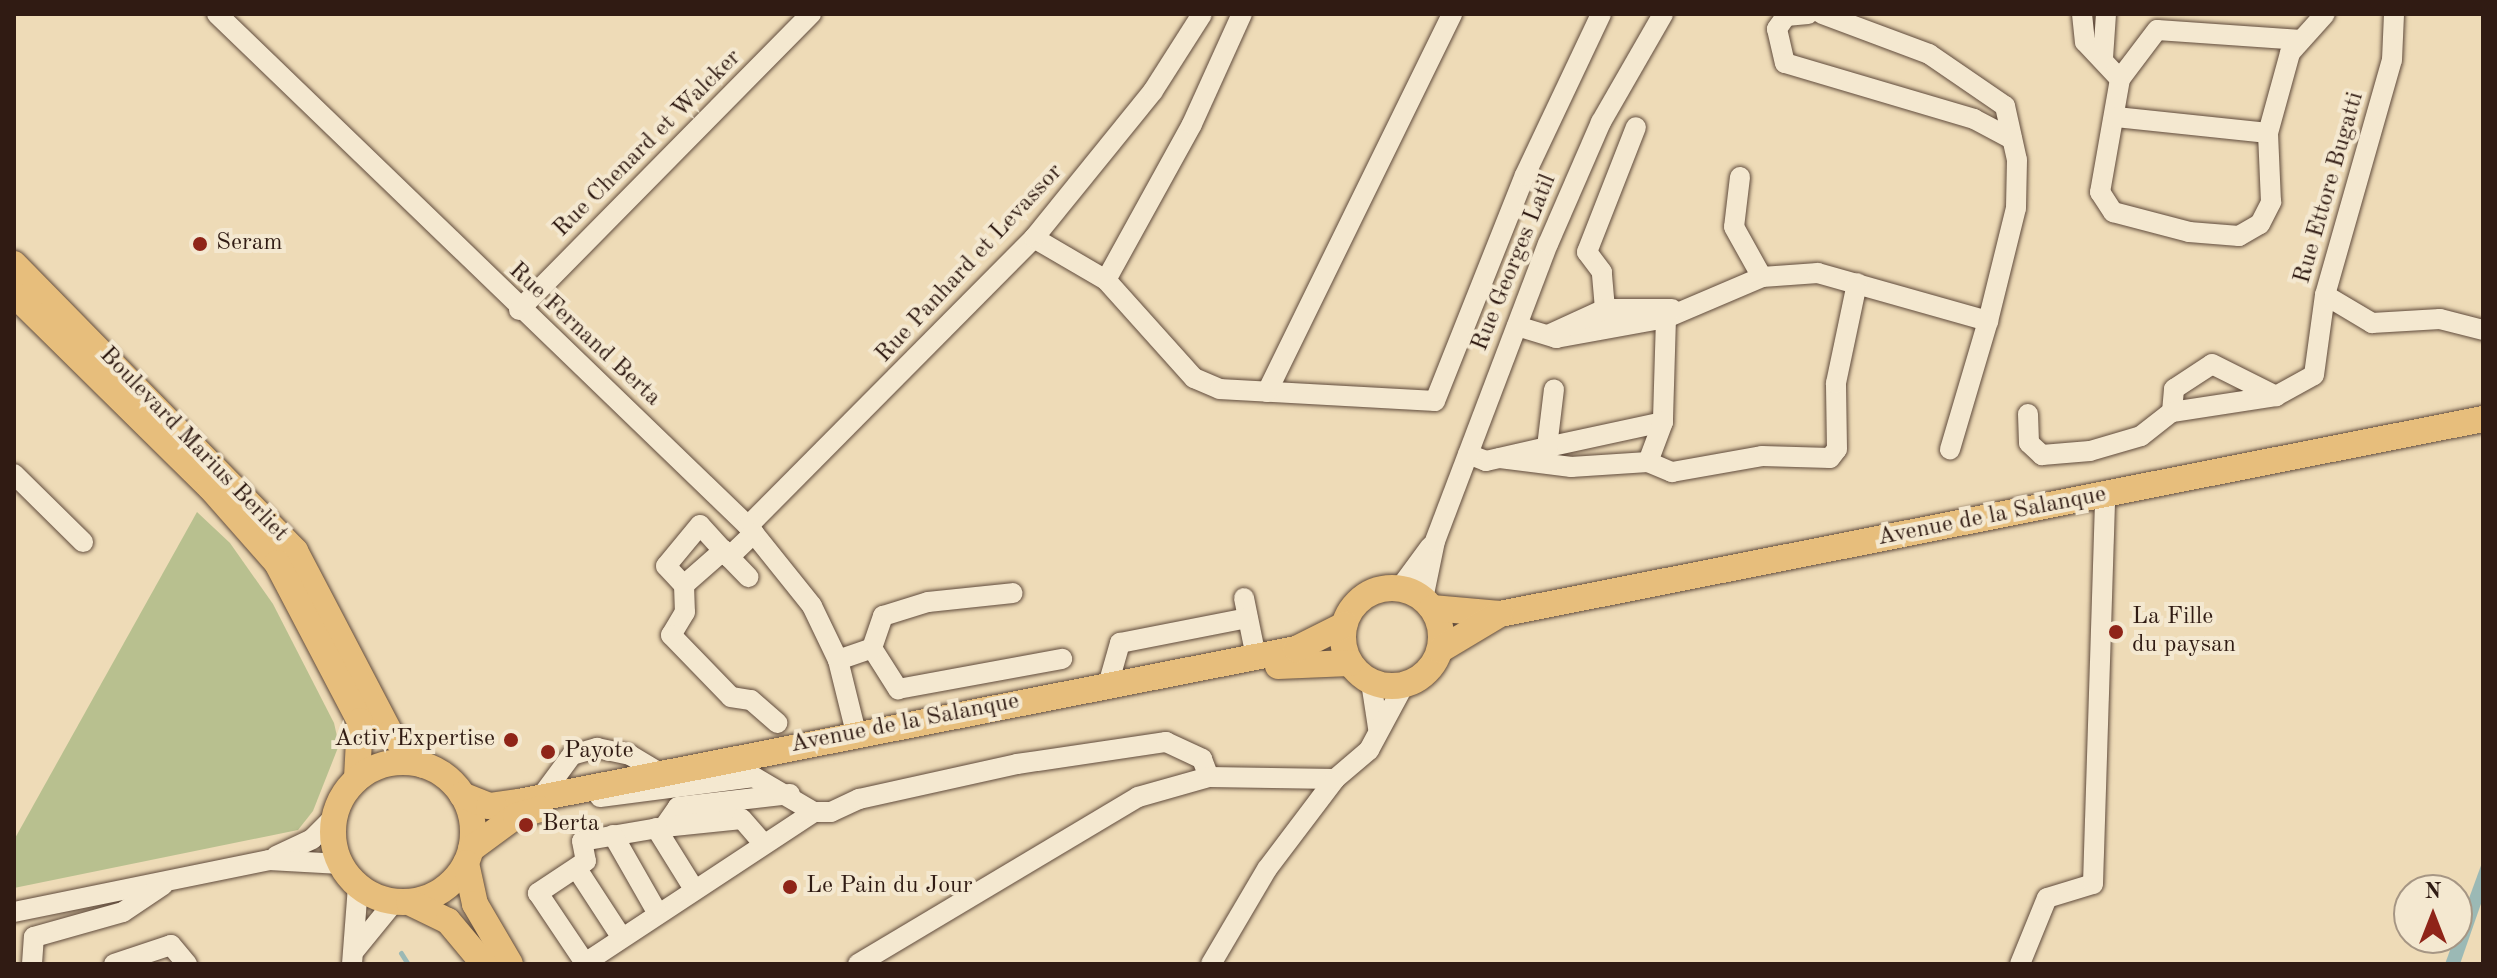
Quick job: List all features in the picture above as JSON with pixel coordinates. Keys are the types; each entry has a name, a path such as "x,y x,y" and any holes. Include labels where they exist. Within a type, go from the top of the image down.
{"main road":[{"name":"Boulevard Marius Berliet","path":"14,264 245,492 295,551 390,733 423,765"},
{"name":"Boulevard Marius Berliet","path":"14,294 210,487 277,563 360,721 357,779"},
{"name":"Avenue de la Salanque","path":"1500,614 2483,419"},
{"path":"1418,598 1500,614 1440,650 1427,672 1404,685 1371,682 1350,663 1344,625 1359,600 1418,598"},
{"path":"1418,598 1440,650"},
{"name":"Avenue de la Salanque","path":"462,795 489,806 541,797 1256,657 1328,637 1344,625"},
{"name":"Avenue de la Salanque","path":"468,856 516,816 600,797 1299,662 1350,663"},
{"path":"484,964 448,921 358,886 341,864 334,817 357,779 389,764 423,765 462,795 475,904 510,964"},
{"path":"402,902 442,889 468,856"}],"street":[{"name":"Rue Fernand Berta","path":"217,14 519,310 751,530 812,606 838,660 856,733"},
{"name":"Rue Chenard et Walcker","path":"519,310 811,14"},
{"name":"Rue Panhard et Levassor","path":"684,585 726,554 751,530 1034,238 1153,91 1202,14"},
{"path":"1106,280 1192,124 1242,14"},
{"path":"1267,392 1452,14"},
{"path":"1034,238 1106,280 1194,378 1220,389 1435,401 1525,175 1601,14"},
{"name":"Rue Georges Latil","path":"1418,598 1435,541 1517,326 1601,122 1663,14"},
{"path":"1808,14 1786,16 1777,29 1785,63 1974,119 2012,139"},
{"path":"1822,14 1929,54 2005,106 2012,139 2016,208 1988,321 1950,449"},
{"path":"2082,14 2085,42 2120,79"},
{"path":"2103,58 2106,14"},
{"path":"2301,40 2157,30 2120,79 2116,117 2100,192 2113,212 2189,232 2239,236 2260,224 2271,202 2268,133 2290,53 2325,14"},
{"name":"Rue Ettore Bugatti","path":"2276,396 2314,375 2325,295 2381,106 2394,14"},
{"path":"2116,117 2268,133"},
{"path":"1605,309 1602,272 1587,252 1636,127"},
{"path":"1740,177 1734,227 1762,277"},
{"path":"1517,326 1546,336 1666,318 1762,277 1818,273 1988,321"},
{"path":"1468,454 1571,467 1648,462 1672,472 1762,456 1830,458 1837,449 1836,383 1857,283"},
{"path":"2325,295 2372,323 2440,319 2483,330"},
{"path":"1546,336 1605,309 1686,310"},
{"path":"1648,462 1663,422 1666,318"},
{"path":"2172,412 2174,389 2212,364 2276,396"},
{"path":"1547,447 1554,389"},
{"path":"2028,414 2029,443 2042,455 2090,451 2141,436 2172,412 2276,396"},
{"path":"1500,458 1663,422"},
{"path":"17,484 83,542"},
{"path":"2020,964 2047,898 2093,884 2105,494"},
{"path":"748,577 700,525 666,566 684,585 685,612 671,635 731,697 751,700 777,723"},
{"path":"872,648 883,616 928,602 1013,593"},
{"path":"1108,685 1120,643 1246,608 1256,657"},
{"path":"838,660 872,648"},
{"path":"872,648 898,689 1062,659"},
{"path":"1371,682 1378,728"},
{"path":"1211,964 1267,869 1335,779 1369,750 1378,728 1404,685"},
{"path":"764,844 742,819 660,827 582,841 586,861 538,893 585,963 814,812 1017,764 1166,742 1202,759 1209,777"},
{"path":"541,797 572,755 597,748 630,755 660,773"},
{"path":"600,797 754,777 790,794 814,812"},
{"path":"858,964 1138,797 1209,777 1335,779"},
{"path":"660,827 678,807 790,794"},
{"path":"269,860 312,839 334,817"},
{"path":"660,827 694,889"},
{"path":"613,835 658,914"},
{"path":"14,912 269,860 341,864"},
{"path":"577,869 622,938"},
{"path":"32,964 34,937 123,912 172,879"},
{"path":"352,959 358,886"},
{"path":"352,959 402,902"},
{"path":"114,964 171,945 187,964"}],"green space":[{"path":"197,512 230,543 273,604 334,723 339,745 313,811 298,830 14,888 14,840"}],"water":[{"path":"2483,860 2483,898 2473,927 2473,887"},
{"path":"2449,954 2463,954 2460,964 2445,964"}],"waterway":[{"path":"401,953 408,964"}],"place":[{"name":"Seram","path":"200,244"},
{"name":"La Fille du paysan","path":"2116,632"},
{"name":"Activ'Expertise","path":"511,740"},
{"name":"Payote","path":"548,752"},
{"name":"Berta","path":"526,825"},
{"name":"Le Pain du Jour","path":"790,887"}]}
